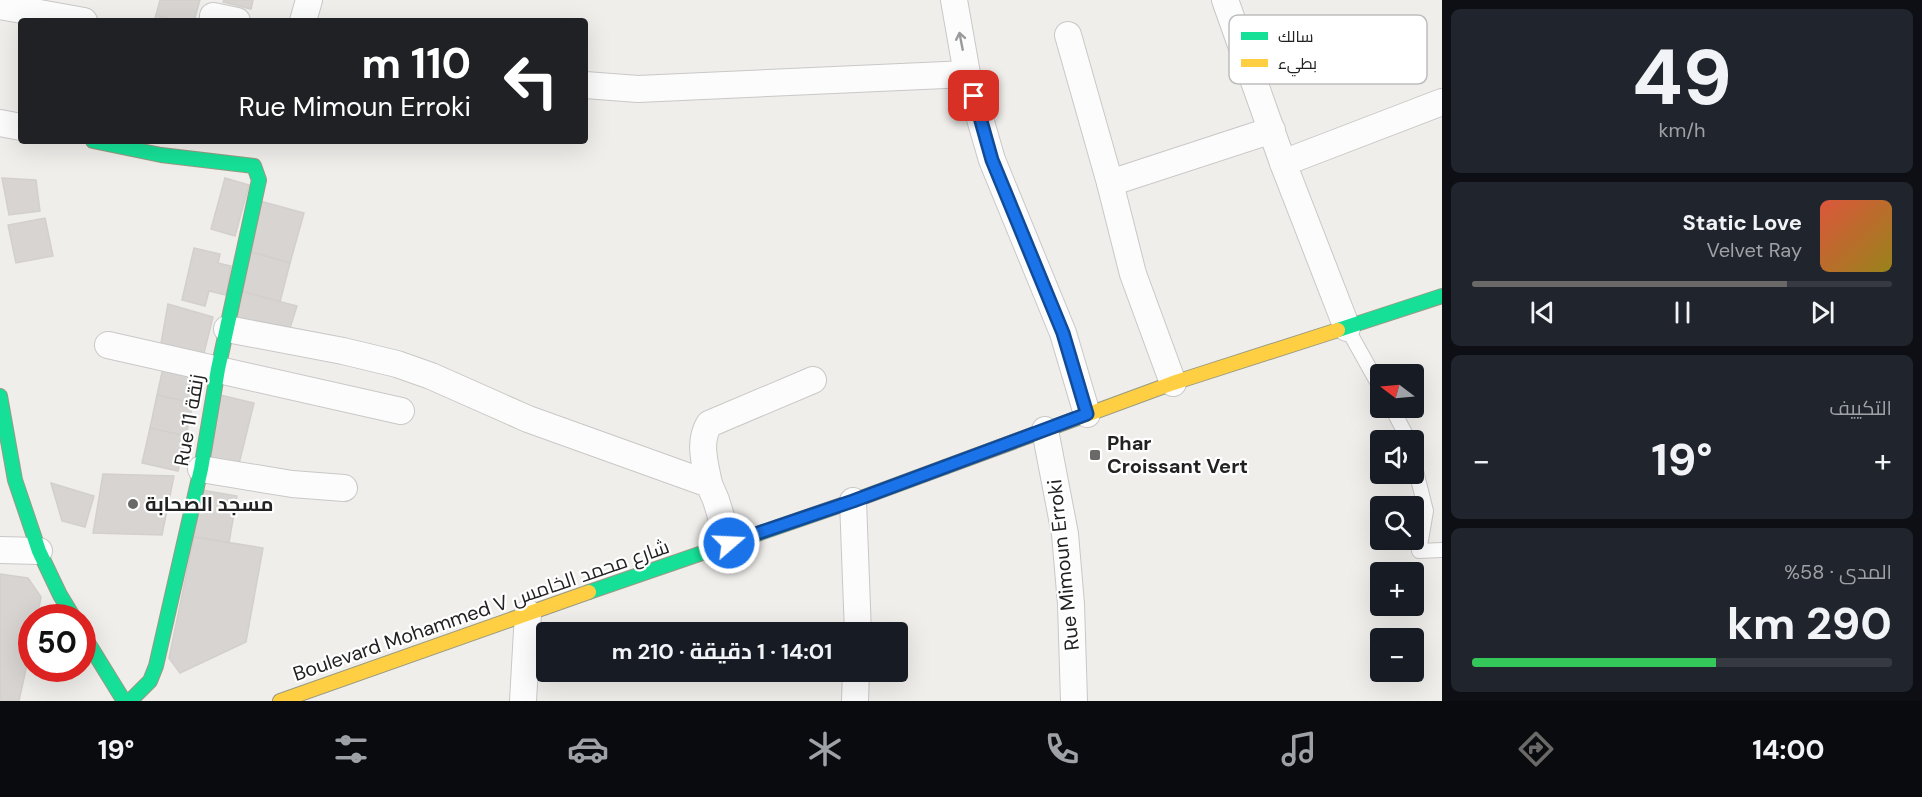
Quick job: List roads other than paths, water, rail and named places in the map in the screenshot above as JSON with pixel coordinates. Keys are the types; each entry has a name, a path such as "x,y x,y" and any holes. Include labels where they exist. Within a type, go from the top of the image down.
{"main road":[{"path":"108,144 161,155 197,150"},
{"name":"Rue 11 زنقة","path":"130,701 150,681 156,666 201,469 218,369 258,190 258,173 254,166 197,150"},
{"name":"Boulevard Mohammed V شارع محمد الخامس","path":"280,701 853,501 1173,383 1442,296"},
{"path":"0,396 15,480 39,551 65,604"},
{"path":"96,656 124,701"}],"street":[{"path":"304,18 309,0"},
{"path":"954,0 967,74 992,160 1063,333 1087,414"},
{"path":"1226,0 1231,15"},
{"path":"0,6 67,18"},
{"path":"1068,35 1133,274 1173,383"},
{"path":"588,85 638,89 967,74"},
{"path":"1256,84 1347,328"},
{"path":"1283,162 1442,102"},
{"path":"0,123 18,126"},
{"path":"1110,183 1272,130"},
{"path":"227,329 343,351 397,364 431,376 528,419 709,484"},
{"path":"108,345 401,411"},
{"path":"729,543 709,484 702,445 703,434 710,424 813,380"},
{"name":"Rue Mimoun Erroki","path":"1045,430 1065,534 1071,604 1074,701"},
{"path":"201,469 292,484 344,488"},
{"path":"853,501 858,622"},
{"path":"0,550 39,551"},
{"path":"523,701 528,613"},
{"path":"855,701 856,682"}],"lane":[{"path":"1347,328 1370,369"},
{"path":"1419,484 1426,511 1419,551 1442,550"}],"place":[{"name":"Phar Croissant Vert","path":"1095,455"},
{"name":"مسجد الصحابة","path":"133,504"}]}
